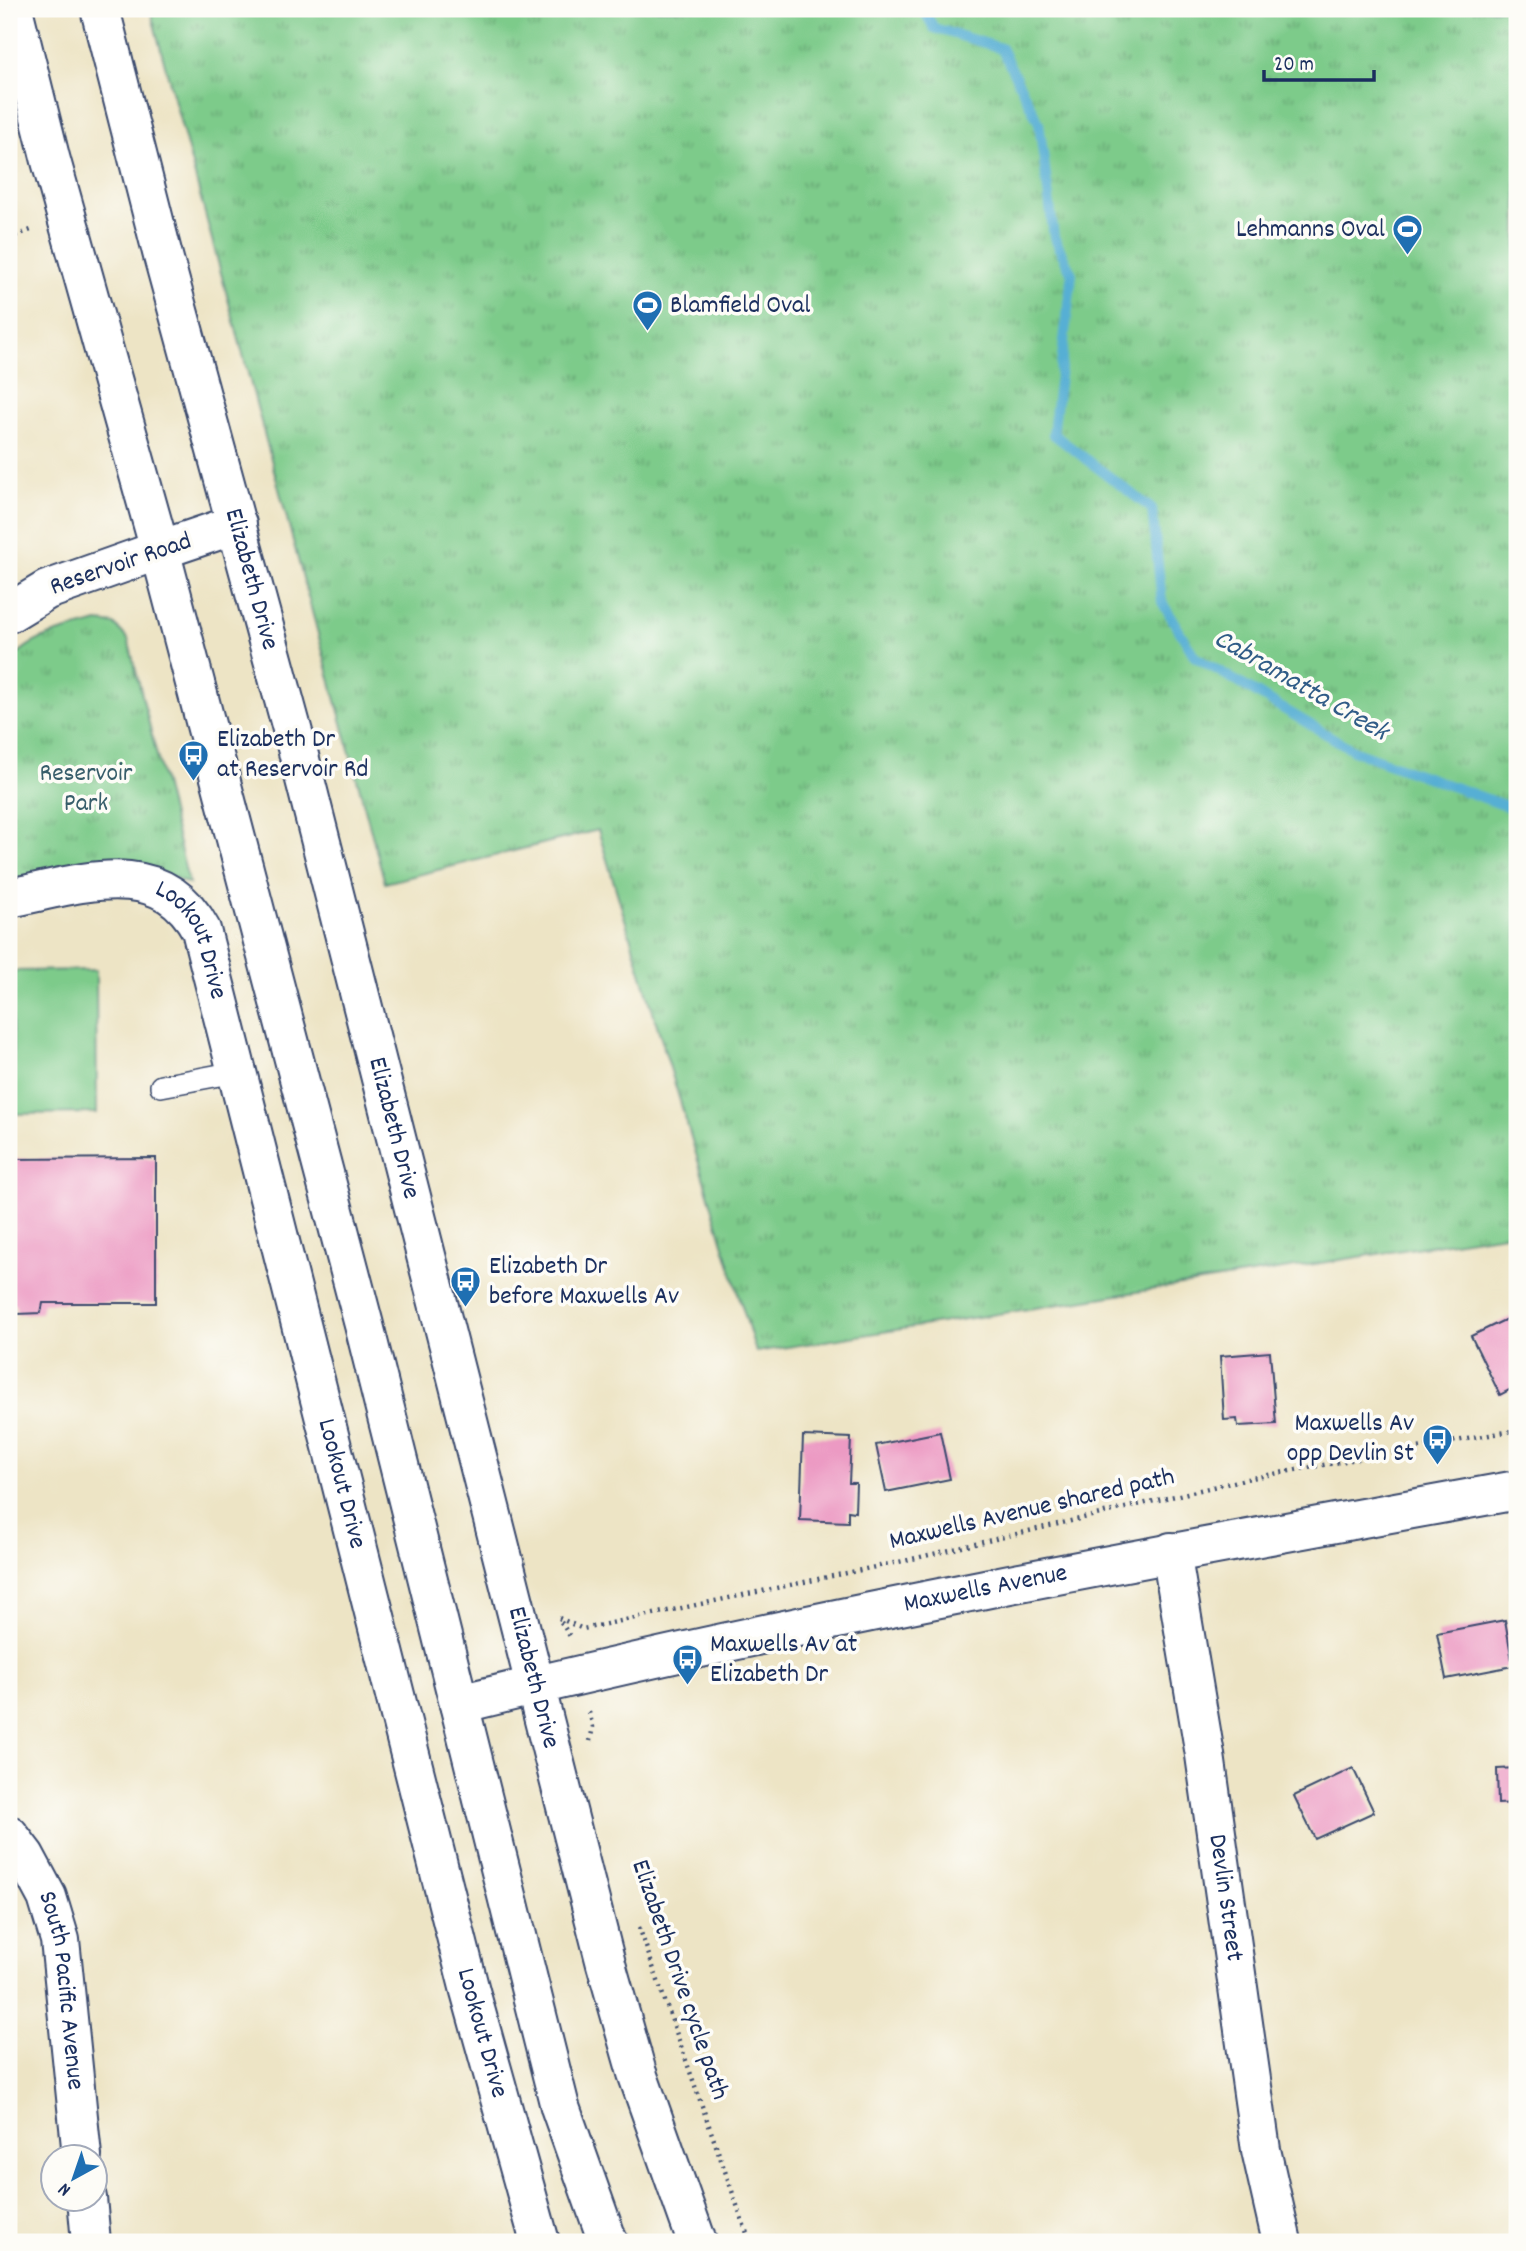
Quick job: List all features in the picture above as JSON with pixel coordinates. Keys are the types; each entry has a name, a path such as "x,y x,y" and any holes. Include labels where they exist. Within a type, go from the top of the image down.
{"main road":[{"path":"13,9 51,161 160,551 364,1325 560,2107 608,2242"},
{"name":"Elizabeth Drive","path":"100,9 299,754 637,2073 697,2242"},
{"name":"Reservoir Road","path":"9,613 47,590 237,524"},
{"name":"Lookout Drive","path":"9,898 97,882 131,880 148,884 177,898 191,912 201,930 470,1991 540,2242"},
{"name":"Maxwells Avenue","path":"459,1704 796,1628 1171,1552 1517,1490"},
{"name":"Devlin Street","path":"1171,1552 1205,1755 1261,2150 1282,2242"},
{"name":"South Pacific Avenue","path":"9,1835 25,1856 47,1896 60,1940 80,2142"},
{"path":"88,2212 91,2242"}],"lane":[{"path":"161,1086 236,1072"}],"path":[{"path":"9,238 33,229"},
{"name":"Maxwells Avenue shared path","path":"558,1618 583,1629 908,1560 1246,1479 1517,1430"},
{"path":"587,1754 593,1727"},
{"name":"Elizabeth Drive cycle path","path":"635,1916 750,2242"}],"green space":[{"path":"150,9 1517,9 1517,1232 756,1352 598,830 385,883"},
{"name":"Reservoir Park","path":"98,622 114,624 128,639 189,884 148,867 9,879 9,667 25,648 35,642"},
{"path":"96,970 97,1113 14,1114 11,971"}],"building":[{"path":"156,1158 156,1303 43,1303 41,1313 17,1314 15,1304 9,1305 9,1159"},
{"path":"1515,1315 1517,1386 1500,1395 1471,1336"},
{"path":"1270,1352 1276,1424 1238,1426 1237,1419 1224,1420 1220,1356"},
{"path":"940,1432 950,1479 886,1492 876,1445"},
{"path":"803,1436 851,1438 849,1483 856,1483 855,1512 848,1511 848,1522 800,1520"},
{"path":"1505,1620 1513,1666 1446,1679 1437,1633"},
{"path":"1353,1768 1374,1812 1315,1839 1294,1796"},
{"path":"1517,1768 1517,1803 1498,1804 1497,1769"}],"waterway":[{"name":"Cabramatta Creek","path":"923,9 934,28 1001,48 1039,123 1054,237 1072,274 1053,434 1152,509 1162,602 1195,657 1355,751 1517,810"}],"place":[{"name":"Lehmanns Oval","path":"1408,257"},
{"name":"Blamfield Oval","path":"647,333"},
{"name":"Elizabeth Dr at Reservoir Rd","path":"194,782"},
{"name":"Elizabeth Dr before Maxwells Av","path":"466,1309"},
{"name":"Maxwells Av opp Devlin St","path":"1437,1466"},
{"name":"Maxwells Av at Elizabeth Dr","path":"687,1687"}]}
